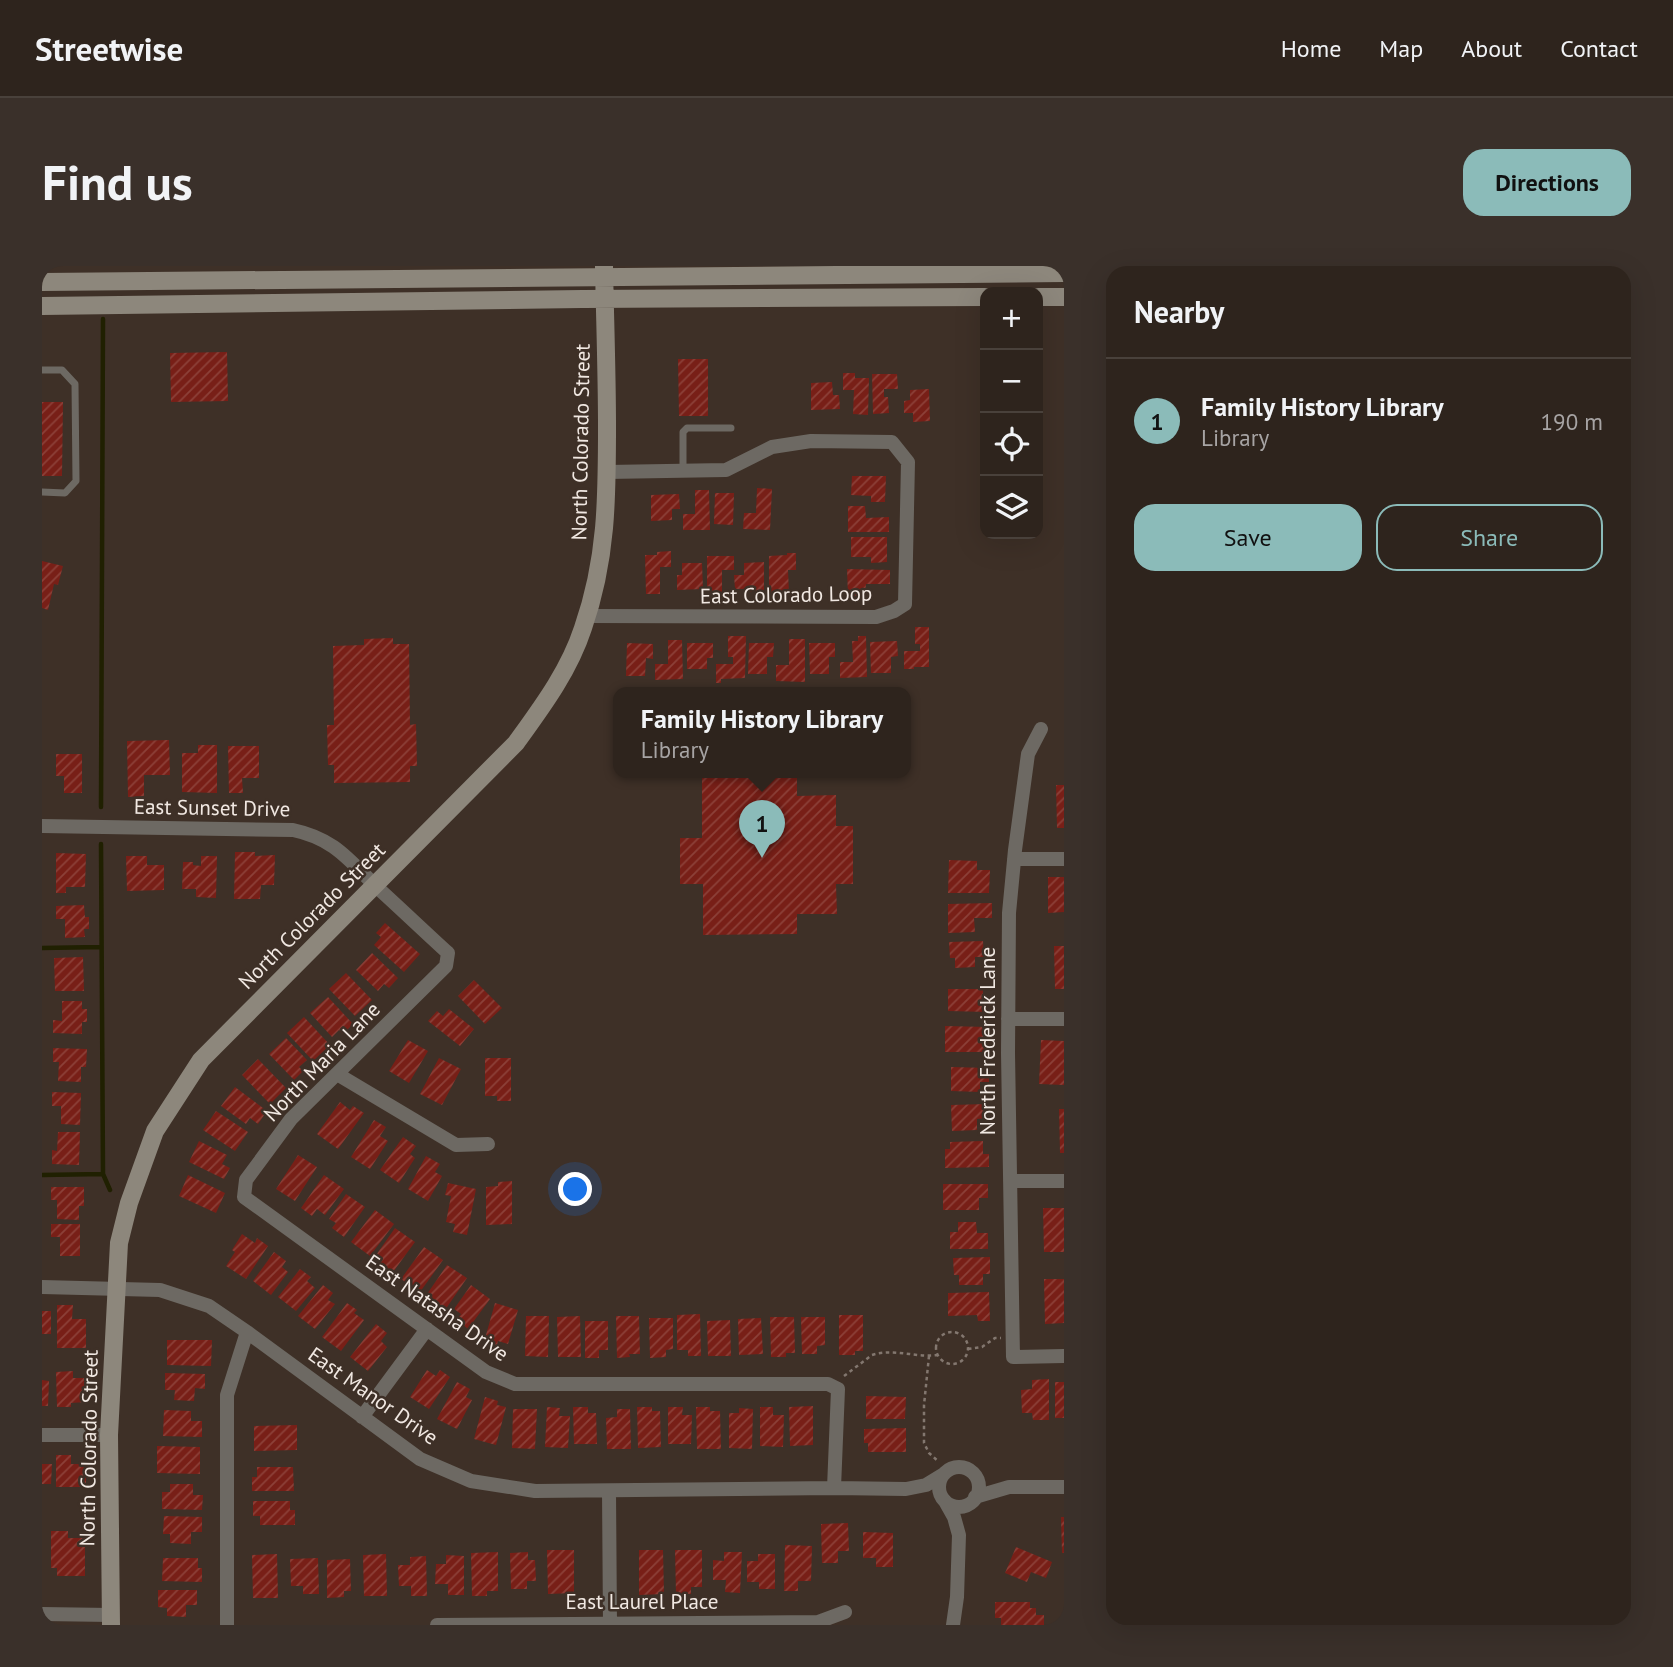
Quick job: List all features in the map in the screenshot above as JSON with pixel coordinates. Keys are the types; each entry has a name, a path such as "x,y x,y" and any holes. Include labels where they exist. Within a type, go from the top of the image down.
{"main road":[{"path":"42,282 604,271 901,270 1064,273"},
{"name":"North Colorado Street","path":"111,1620 109,1435 119,1243 129,1203 155,1131 201,1060 516,743 556,687 583,629 599,571 606,516 604,271"},
{"path":"42,306 980,297"},
{"path":"1043,297 1064,297"}],"street":[{"name":"East Colorado Loop","path":"586,616 876,617 905,604 908,462 892,442 811,441 772,447 726,470 607,472"},
{"name":"North Frederick Lane","path":"1041,729 1028,754 1009,913 1013,1357 1064,1356"},
{"name":"East Sunset Drive","path":"42,826 293,830 309,833 346,856 448,953 446,966"},
{"path":"1014,859 1064,859"},
{"name":"North Maria Lane","path":"244,1197 246,1181 291,1119 446,966"},
{"path":"1008,1019 1064,1018"},
{"path":"337,1074 456,1145 488,1144"},
{"path":"1010,1181 1064,1181"},
{"name":"East Natasha Drive","path":"244,1197 486,1372 515,1384 841,1382"},
{"name":"East Manor Drive","path":"42,1287 160,1290 209,1306 420,1458 471,1480 534,1490 906,1489 926,1485 942,1468"},
{"path":"362,1417 427,1329"},
{"path":"227,1625 227,1395 247,1332"},
{"path":"834,1488 841,1382"},
{"path":"42,1435 109,1435"},
{"path":"953,1625 957,1597 959,1535 954,1517 939,1491 942,1468 960,1468 1009,1487"},
{"path":"959,1535 978,1488 978,1482 971,1472"},
{"path":"944,1501 957,1507 1009,1487 1064,1487"},
{"name":"East Manor Drive","path":"906,1489 944,1501"},
{"path":"608,1491 610,1624"},
{"name":"East Laurel Place","path":"437,1625 818,1622 845,1612"},
{"path":"42,1614 111,1620"}],"lane":[{"path":"42,370 62,370 75,384 76,481 65,493 42,492"},
{"path":"683,470 683,432 687,428 732,428"}],"path":[{"path":"958,1333 968,1344 968,1349 964,1359 955,1364 945,1362 938,1354 937,1344 942,1335 958,1333"},
{"path":"968,1349 982,1347 999,1338"},
{"path":"841,1382 872,1355 878,1353 929,1356 938,1354"},
{"path":"929,1356 923,1405 924,1443 942,1468"}],"building":[{"path":"227,352 228,401 171,402 170,353"},
{"path":"678,359 708,359 708,416 679,416"},
{"path":"843,373 855,373 855,378 869,378 868,415 853,414 854,390 843,390"},
{"path":"872,374 897,374 898,389 884,389 884,397 888,397 889,413 873,414"},
{"path":"832,382 833,395 839,395 840,409 811,410 811,383"},
{"path":"929,389 930,421 913,422 913,413 904,413 904,401 910,400 910,390"},
{"path":"42,402 63,402 62,476 42,476"},
{"path":"852,476 886,476 885,502 871,502 871,496 851,495"},
{"path":"757,488 772,489 770,530 743,529 744,513 756,513"},
{"path":"695,490 709,490 710,530 683,530 683,514 695,514"},
{"path":"715,493 734,493 733,525 714,524"},
{"path":"679,494 680,509 672,509 672,520 651,521 651,495"},
{"path":"848,506 865,506 866,518 889,517 889,532 848,532"},
{"path":"851,537 887,537 887,562 871,563 871,557 851,557"},
{"path":"671,551 671,567 660,567 660,594 646,594 645,555"},
{"path":"796,553 796,570 788,570 789,593 769,594 769,556"},
{"path":"707,556 734,556 734,570 722,570 722,594 707,594"},
{"path":"42,561 63,566 58,585 54,584 48,610 42,608"},
{"path":"764,562 764,592 735,589 734,575 744,575 744,563"},
{"path":"682,563 702,563 703,589 677,590 677,575 682,575"},
{"path":"847,569 890,570 890,584 866,584 865,596 848,596"},
{"path":"915,627 929,627 929,667 904,669 904,651 920,651 920,644 915,644"},
{"path":"728,636 746,636 745,678 721,679 721,683 716,683 716,664 733,664 733,657 728,657"},
{"path":"858,636 866,636 867,677 840,678 840,662 853,662 852,641 858,641"},
{"path":"393,638 393,644 409,644 410,725 416,724 417,766 410,766 410,782 334,783 334,765 328,765 327,725 334,725 333,646 364,645 364,639"},
{"path":"789,639 805,639 805,682 776,681 776,665 789,665"},
{"path":"668,640 682,640 683,679 655,680 655,664 668,664"},
{"path":"897,641 898,656 891,657 891,673 871,673 870,642"},
{"path":"627,643 653,644 653,659 646,658 645,676 626,676"},
{"path":"687,643 713,643 713,658 707,658 707,669 687,669"},
{"path":"749,643 774,643 773,657 767,657 767,674 748,674"},
{"path":"809,643 835,643 835,657 829,657 829,674 810,674"},
{"path":"169,740 170,775 144,775 144,796 128,797 127,741"},
{"path":"198,745 217,745 217,793 182,792 182,753 198,753"},
{"path":"228,746 259,746 259,778 242,778 243,793 229,793"},
{"path":"56,754 82,754 82,793 64,793 64,776 56,776"},
{"path":"702,778 797,778 797,796 836,795 836,826 853,826 853,884 836,884 837,914 797,914 797,934 703,935 703,884 680,884 680,838 702,838"},
{"path":"1056,785 1064,785 1064,828 1057,828"},
{"path":"235,852 255,852 255,856 275,855 274,885 261,885 260,899 234,899"},
{"path":"56,853 86,854 85,887 66,887 66,893 56,893"},
{"path":"126,856 147,856 147,865 164,865 164,890 127,891"},
{"path":"201,856 217,856 216,898 196,897 196,889 182,889 183,862 193,862 193,865 201,866"},
{"path":"949,860 977,861 977,870 990,870 989,893 948,893"},
{"path":"1048,877 1064,877 1064,912 1048,913"},
{"path":"992,903 992,918 974,918 975,932 948,933 948,904"},
{"path":"84,905 85,917 89,917 89,929 84,929 85,937 65,938 65,919 56,919 56,906"},
{"path":"385,923 420,954 404,972 374,945 381,937 376,933"},
{"path":"983,941 984,957 975,957 975,967 955,968 955,958 950,958 949,942"},
{"path":"1054,946 1064,946 1064,989 1055,989"},
{"path":"372,953 398,978 389,988 384,984 378,991 356,970"},
{"path":"83,957 84,991 55,991 54,958"},
{"path":"346,973 372,1000 355,1016 329,989"},
{"path":"474,980 502,1008 485,1024 458,996"},
{"path":"948,989 983,989 983,999 988,999 988,1012 948,1011"},
{"path":"328,997 353,1024 343,1034 339,1030 332,1037 310,1013"},
{"path":"62,1001 82,1001 82,1009 87,1009 87,1022 82,1022 82,1034 53,1033 53,1020 62,1021"},
{"path":"449,1009 474,1029 460,1046 428,1021 437,1011 443,1016"},
{"path":"304,1017 330,1045 313,1061 287,1033"},
{"path":"945,1026 989,1027 989,1052 945,1052"},
{"path":"286,1038 307,1060 299,1067 303,1071 294,1080 269,1054"},
{"path":"408,1040 428,1051 409,1083 389,1071"},
{"path":"1041,1040 1064,1041 1064,1085 1039,1084"},
{"path":"53,1048 87,1049 86,1067 81,1067 81,1082 58,1081 59,1062 53,1062"},
{"path":"439,1058 461,1069 442,1105 420,1094"},
{"path":"485,1058 511,1058 511,1101 497,1101 497,1096 485,1096"},
{"path":"258,1059 286,1088 270,1104 242,1075"},
{"path":"951,1067 989,1068 989,1082 980,1082 980,1092 951,1091"},
{"path":"235,1087 267,1111 258,1124 250,1118 246,1124 221,1106"},
{"path":"52,1092 81,1093 80,1125 61,1124 61,1106 52,1106"},
{"path":"340,1102 350,1110 353,1106 364,1113 338,1149 317,1134"},
{"path":"986,1104 986,1118 977,1119 977,1130 952,1131 951,1105"},
{"path":"1059,1109 1064,1109 1064,1153 1060,1153"},
{"path":"216,1111 248,1132 235,1151 203,1130"},
{"path":"374,1120 386,1127 380,1136 388,1141 370,1169 351,1157"},
{"path":"58,1132 80,1132 79,1165 52,1164 52,1150 57,1151"},
{"path":"403,1137 416,1146 410,1154 415,1158 399,1183 380,1170"},
{"path":"199,1141 227,1155 222,1164 230,1168 224,1179 189,1162"},
{"path":"983,1141 983,1154 989,1154 989,1167 945,1168 945,1149 950,1149 950,1142"},
{"path":"298,1155 317,1167 295,1201 276,1189"},
{"path":"426,1156 440,1164 435,1172 442,1176 428,1201 408,1189"},
{"path":"188,1175 225,1193 216,1213 179,1196"},
{"path":"324,1175 344,1189 325,1215 317,1209 312,1216 301,1208"},
{"path":"512,1181 512,1224 486,1225 486,1187 498,1186 498,1182"},
{"path":"448,1183 476,1189 467,1235 453,1232 455,1224 446,1222 451,1196 445,1195"},
{"path":"943,1184 988,1184 988,1198 979,1198 979,1210 943,1210"},
{"path":"51,1187 84,1187 84,1206 79,1206 79,1220 57,1219 57,1200 51,1200"},
{"path":"346,1194 365,1207 344,1237 332,1228 336,1223 329,1219"},
{"path":"1043,1208 1064,1208 1064,1252 1044,1252"},
{"path":"375,1210 394,1224 370,1256 351,1242"},
{"path":"958,1222 976,1222 977,1233 988,1233 988,1249 950,1249 950,1232 958,1232"},
{"path":"51,1224 80,1224 80,1256 60,1256 60,1237 51,1237"},
{"path":"395,1228 415,1242 393,1272 374,1258"},
{"path":"242,1234 255,1243 257,1238 268,1246 246,1279 226,1266"},
{"path":"424,1247 443,1260 420,1292 401,1279"},
{"path":"274,1252 286,1261 282,1267 288,1272 271,1295 253,1281"},
{"path":"990,1257 990,1274 983,1274 983,1285 959,1285 959,1275 954,1275 953,1258"},
{"path":"447,1265 467,1278 445,1310 425,1297"},
{"path":"300,1269 311,1277 307,1281 315,1288 296,1311 278,1297"},
{"path":"1044,1279 1064,1279 1064,1323 1045,1324"},
{"path":"323,1285 333,1293 328,1300 335,1304 315,1329 298,1316"},
{"path":"471,1285 490,1299 468,1329 457,1320 461,1314 454,1309"},
{"path":"989,1292 990,1321 978,1321 977,1315 948,1316 948,1293"},
{"path":"347,1303 357,1310 354,1313 364,1320 341,1351 322,1337"},
{"path":"495,1303 518,1310 508,1344 498,1341 497,1345 484,1342"},
{"path":"57,1305 73,1305 72,1319 86,1319 86,1348 57,1348"},
{"path":"42,1311 51,1311 51,1334 42,1334"},
{"path":"700,1314 701,1356 688,1356 688,1350 677,1350 677,1315"},
{"path":"839,1315 863,1315 863,1351 855,1351 855,1355 839,1355"},
{"path":"526,1316 549,1316 548,1357 525,1356"},
{"path":"580,1316 581,1357 558,1357 557,1317"},
{"path":"616,1316 639,1316 640,1354 617,1358"},
{"path":"770,1317 794,1317 795,1353 786,1353 786,1357 771,1357"},
{"path":"801,1317 825,1317 825,1345 817,1346 817,1354 802,1354"},
{"path":"649,1318 673,1318 673,1349 666,1350 666,1357 650,1358"},
{"path":"761,1318 763,1354 739,1355 738,1319"},
{"path":"730,1320 731,1356 708,1356 707,1321"},
{"path":"585,1321 608,1321 608,1350 599,1350 599,1358 585,1358"},
{"path":"376,1324 387,1333 381,1341 387,1347 368,1371 350,1357"},
{"path":"167,1340 212,1340 211,1366 167,1365"},
{"path":"427,1370 436,1376 440,1370 450,1377 429,1409 410,1397"},
{"path":"73,1371 73,1378 85,1378 86,1402 71,1403 71,1407 57,1407 56,1372"},
{"path":"165,1373 205,1374 205,1389 195,1388 194,1401 174,1400 175,1390 165,1390"},
{"path":"1049,1379 1049,1420 1033,1420 1032,1413 1022,1413 1021,1390 1032,1389 1032,1380"},
{"path":"42,1380 49,1381 48,1406 42,1406"},
{"path":"457,1382 470,1389 466,1397 472,1400 457,1429 437,1419"},
{"path":"1055,1382 1064,1382 1064,1418 1055,1418"},
{"path":"866,1396 906,1397 905,1419 866,1419"},
{"path":"485,1397 506,1407 496,1445 474,1439"},
{"path":"813,1406 813,1445 790,1446 789,1407"},
{"path":"547,1407 560,1408 559,1416 570,1416 568,1448 545,1447"},
{"path":"573,1407 588,1407 588,1413 596,1413 597,1444 574,1444"},
{"path":"637,1407 652,1407 652,1411 660,1411 661,1447 638,1448"},
{"path":"668,1407 683,1407 682,1415 692,1415 691,1444 668,1444"},
{"path":"696,1407 710,1407 710,1411 720,1411 721,1449 697,1449"},
{"path":"760,1407 773,1407 773,1415 784,1415 783,1447 760,1446"},
{"path":"739,1408 753,1409 752,1449 729,1448 729,1413 739,1413"},
{"path":"513,1409 537,1409 535,1449 512,1448"},
{"path":"617,1409 630,1409 631,1449 607,1449 606,1418 617,1417"},
{"path":"164,1410 191,1411 191,1421 202,1421 202,1437 163,1436"},
{"path":"297,1425 297,1450 254,1451 254,1426"},
{"path":"906,1428 906,1452 868,1452 868,1443 864,1443 864,1429"},
{"path":"157,1446 200,1447 200,1474 157,1473"},
{"path":"56,1455 71,1455 71,1464 86,1464 86,1487 56,1487"},
{"path":"42,1464 52,1464 51,1484 42,1484"},
{"path":"257,1467 293,1467 294,1491 252,1491 252,1477 257,1477"},
{"path":"170,1484 193,1484 193,1495 203,1495 202,1510 162,1509 162,1492 170,1492"},
{"path":"253,1501 290,1501 290,1510 295,1510 295,1525 260,1525 260,1516 253,1516"},
{"path":"164,1516 202,1517 202,1532 191,1532 191,1544 170,1543 170,1534 163,1534"},
{"path":"1061,1517 1064,1517 1064,1553 1062,1553"},
{"path":"848,1523 849,1551 838,1551 838,1563 822,1563 821,1524"},
{"path":"51,1531 68,1531 68,1538 85,1538 85,1576 57,1576 57,1568 51,1568"},
{"path":"863,1532 893,1533 893,1567 876,1567 876,1558 863,1558"},
{"path":"785,1545 812,1546 811,1581 798,1581 798,1591 784,1591"},
{"path":"1016,1547 1052,1562 1046,1578 1031,1572 1027,1582 1005,1573"},
{"path":"547,1550 574,1550 574,1593 548,1594"},
{"path":"639,1550 663,1550 664,1594 639,1595"},
{"path":"675,1550 702,1550 702,1587 691,1587 691,1594 676,1594"},
{"path":"498,1552 498,1591 487,1591 487,1596 472,1596 471,1553"},
{"path":"528,1552 528,1560 535,1560 536,1581 527,1581 527,1589 511,1589 510,1553"},
{"path":"724,1552 742,1552 740,1593 725,1592 726,1580 713,1580 713,1560 724,1561"},
{"path":"277,1554 278,1598 253,1598 252,1555"},
{"path":"386,1554 387,1596 364,1596 363,1555"},
{"path":"758,1554 775,1554 775,1589 759,1589 759,1582 747,1582 747,1561 758,1561"},
{"path":"446,1555 464,1556 464,1595 448,1595 448,1584 435,1584 436,1564 446,1564"},
{"path":"426,1556 427,1596 411,1596 411,1586 399,1586 398,1565 410,1565 410,1557"},
{"path":"163,1558 198,1558 198,1568 202,1568 202,1582 162,1581"},
{"path":"318,1558 319,1594 303,1594 303,1586 291,1586 290,1559"},
{"path":"350,1559 351,1591 344,1591 344,1597 327,1598 327,1560"},
{"path":"158,1590 197,1590 197,1605 186,1605 186,1617 167,1616 167,1608 158,1607"},
{"path":"995,1602 1030,1602 1030,1608 1036,1608 1036,1615 1044,1615 1044,1625 1001,1625 1001,1618 995,1618"}],"waterway":[{"path":"101,807 103,319"},
{"path":"101,844 103,1174 110,1190"},
{"path":"42,948 101,947"},
{"path":"42,1175 103,1174"}],"place":[{"name":"Family History Library","path":"762,858"}]}
